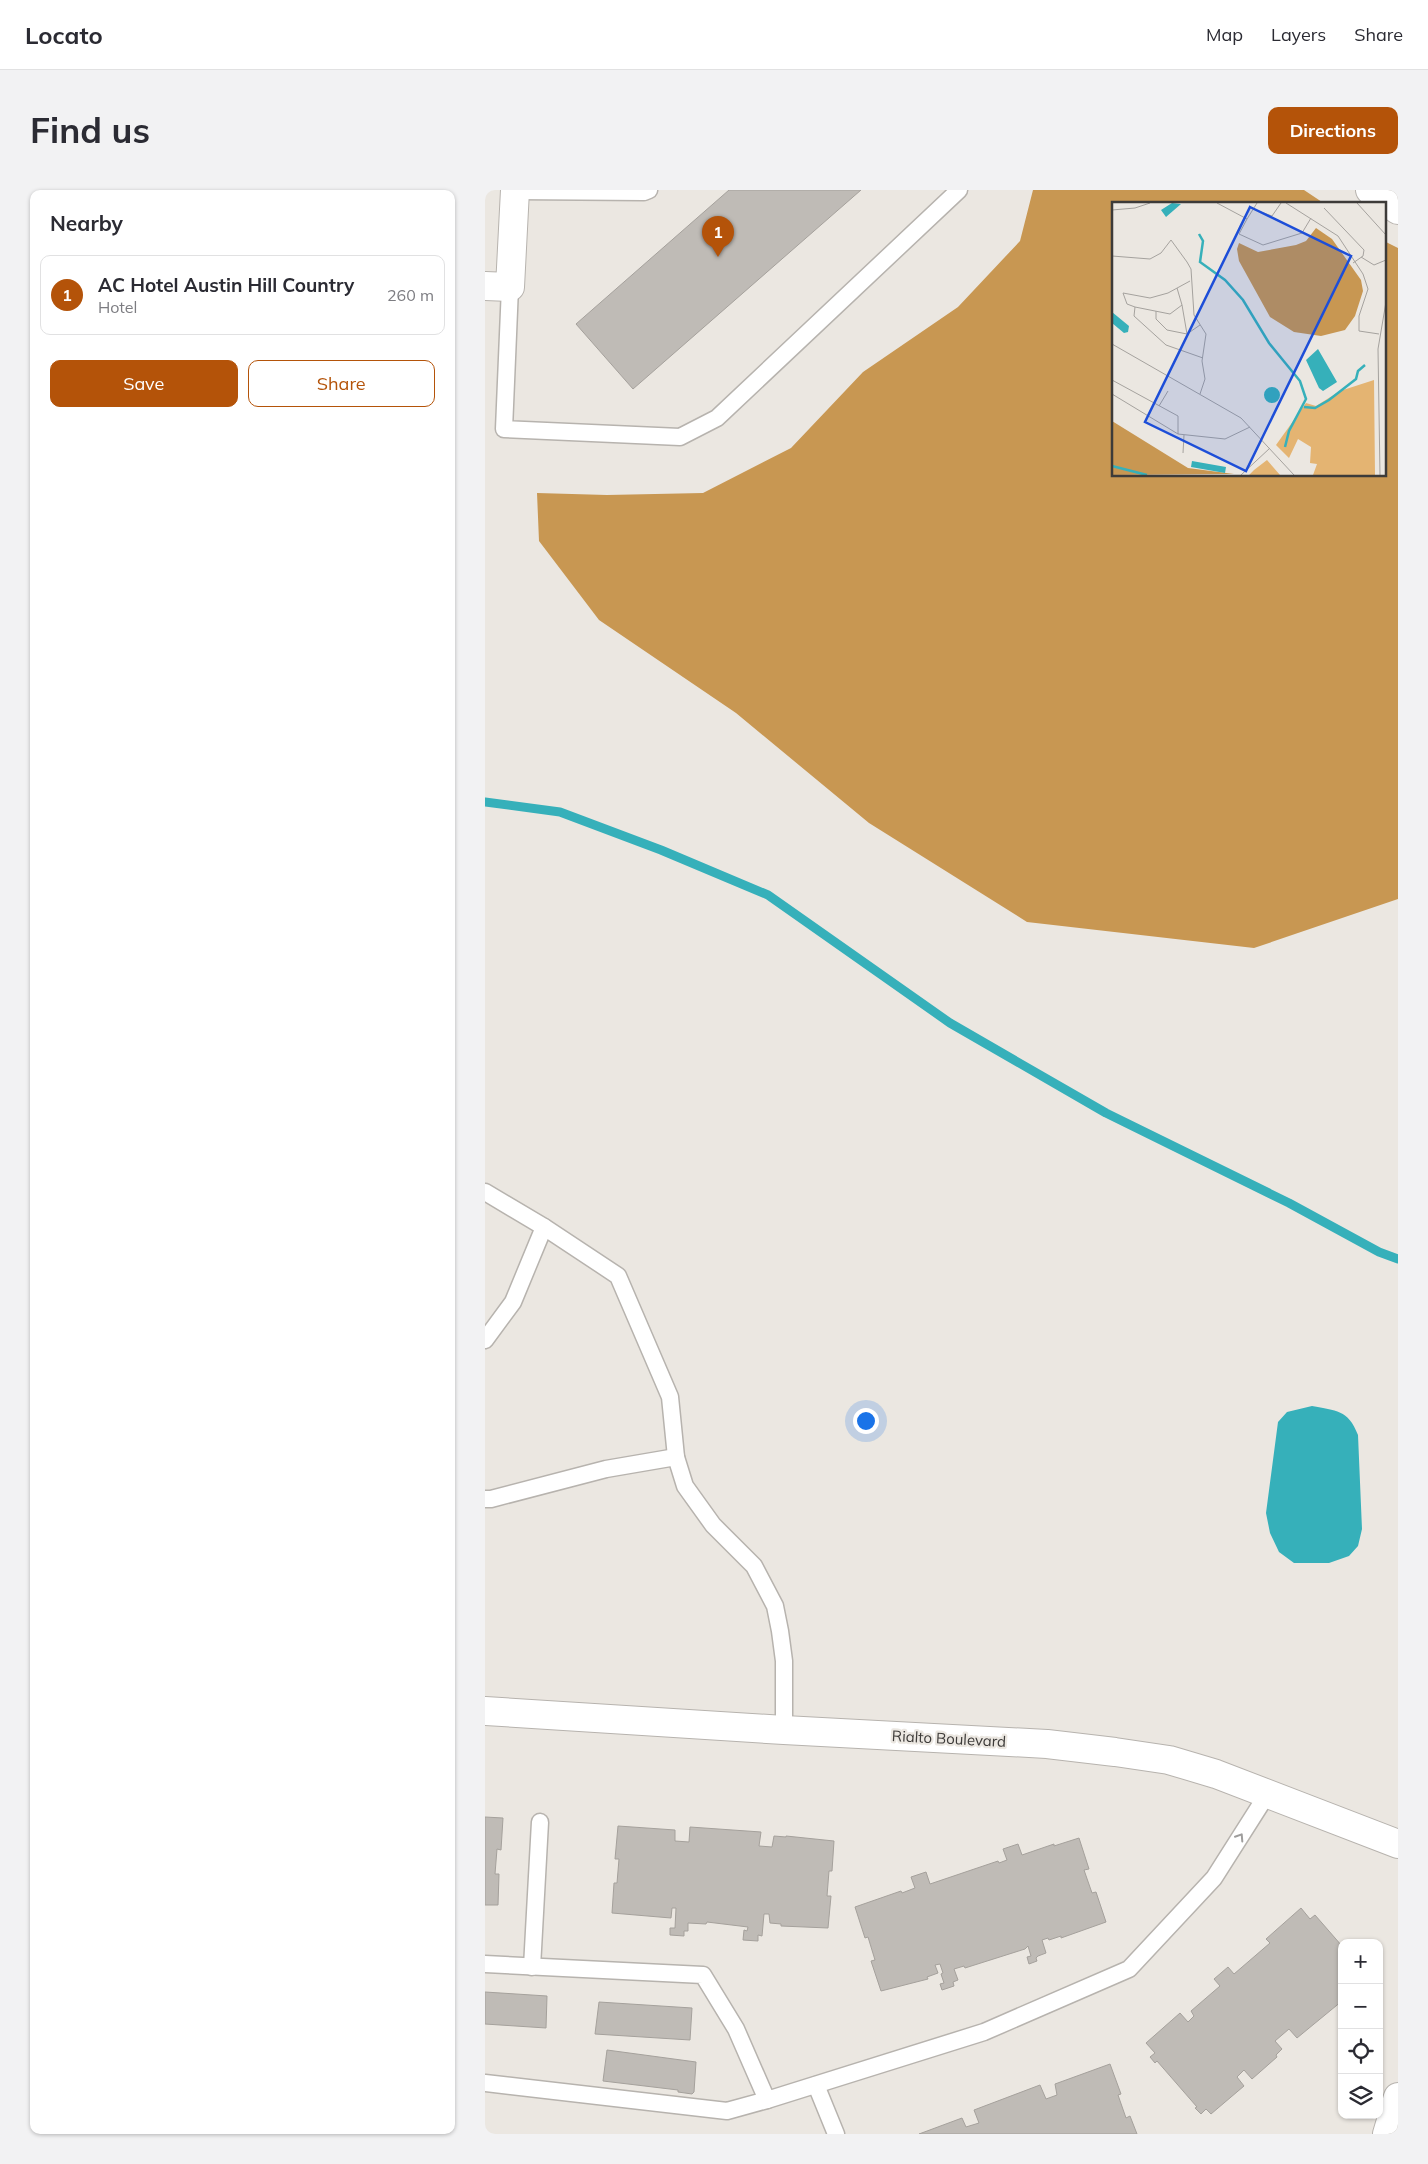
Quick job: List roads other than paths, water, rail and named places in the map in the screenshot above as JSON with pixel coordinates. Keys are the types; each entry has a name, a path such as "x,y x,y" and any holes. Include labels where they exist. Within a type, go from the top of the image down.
{"street":[{"path":"1370,190 1398,210"},
{"path":"497,287 515,191"},
{"name":"Rialto Boulevard","path":"485,1711 1047,1744 1115,1752 1169,1760 1216,1774 1398,1844"},
{"path":"1387,2134 1398,2097"}],"lane":[{"path":"515,191 644,192 649,190"},
{"path":"497,287 504,430 680,437 717,418 959,190"},
{"path":"485,1192 544,1227 618,1276 670,1397 676,1457 685,1486 697,1506 733,1547 754,1566 775,1606 784,1661 784,1730"},
{"path":"485,1340 513,1302 544,1227"},
{"path":"485,1498 491,1499 606,1469 676,1457"},
{"path":"485,2083 727,2111 984,2032 1129,1969 1214,1878 1268,1793"},
{"path":"531,1967 540,1822"},
{"path":"485,1964 703,1975 736,2028 767,2100"},
{"path":"816,2085 836,2134"}],"water":[{"path":"1312,1406 1334,1411 1345,1416 1350,1420 1358,1435 1362,1529 1358,1546 1349,1556 1329,1563 1294,1563 1279,1552 1270,1533 1266,1513 1278,1422 1287,1412"}],"waterway":[{"path":"485,802 560,812 661,850 768,895 950,1023 1106,1113 1289,1203 1379,1252 1398,1259"}],"place":[{"name":"AC Hotel Austin Hill Country","path":"718,257"}]}
